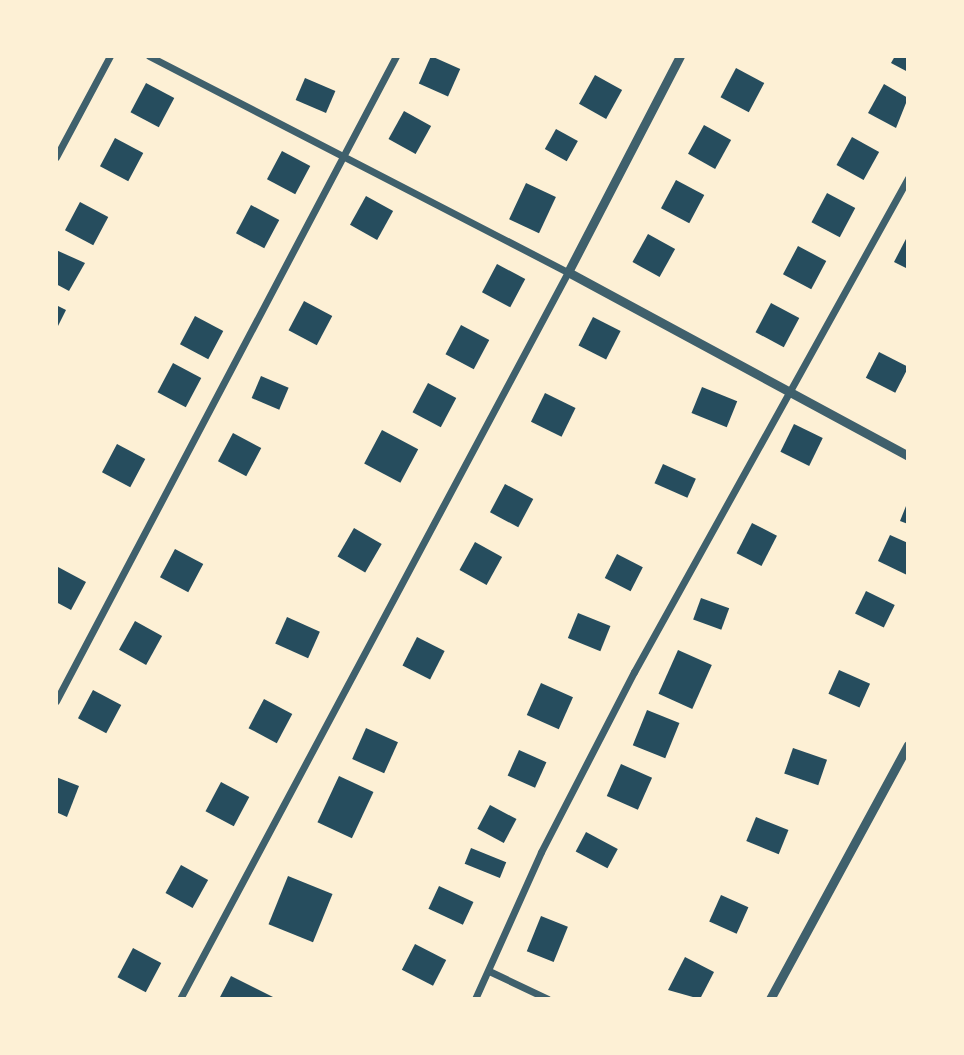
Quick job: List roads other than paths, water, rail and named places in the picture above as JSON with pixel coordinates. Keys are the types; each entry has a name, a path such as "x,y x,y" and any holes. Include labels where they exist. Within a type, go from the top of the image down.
{"street":[{"path":"56,157 110,56"},
{"path":"149,56 568,272 908,456"},
{"path":"56,701 396,56"},
{"path":"180,999 568,272 680,56"},
{"path":"475,999 541,852 634,672 908,178"},
{"path":"769,999 908,745"},
{"path":"489,971 548,999"}]}
